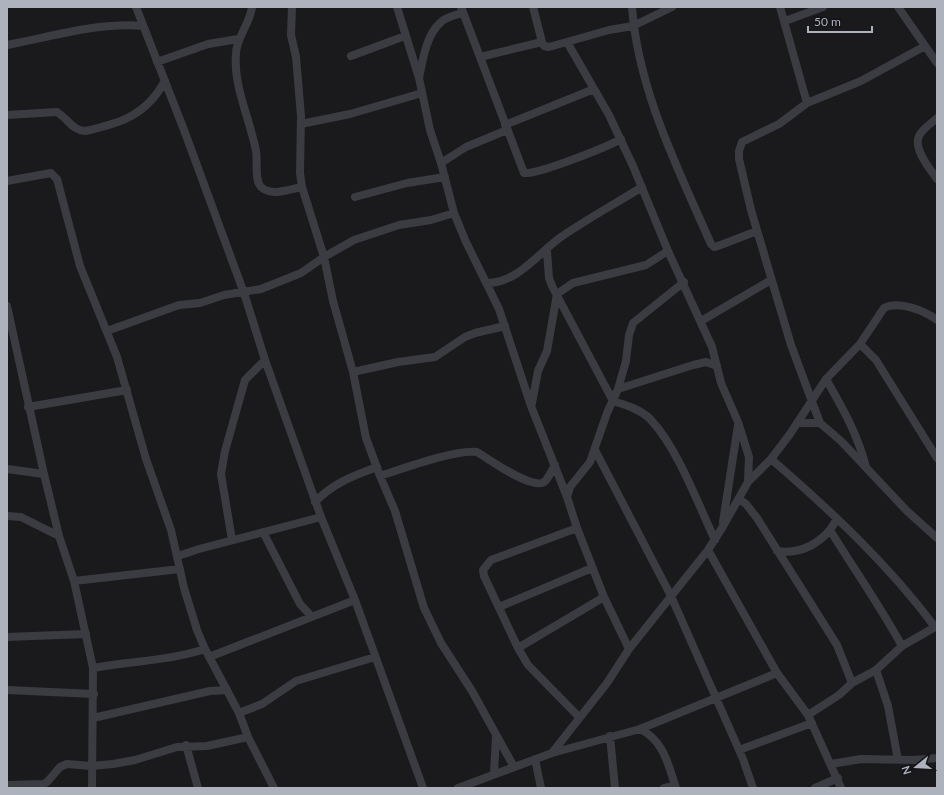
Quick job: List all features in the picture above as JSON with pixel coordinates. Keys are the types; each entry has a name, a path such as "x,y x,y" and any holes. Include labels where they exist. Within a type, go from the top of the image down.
{"street":[{"path":"136,7 244,293 265,360 320,517 355,600 423,788"},
{"path":"252,7 251,16 238,39 236,70 256,151 260,186 266,190 274,192 302,187"},
{"path":"292,7 291,35 296,57 301,124 300,174 302,187 324,256 334,301 353,372 364,428 376,467 395,511 427,614 440,643 472,691 514,767"},
{"path":"397,7 419,78 430,130 442,164 454,213 506,326 532,406 567,497 592,568 629,650"},
{"path":"533,7 542,42 544,46 549,47 609,30 634,26 672,7"},
{"path":"780,7 806,103"},
{"path":"785,21 823,7"},
{"path":"898,7 937,63"},
{"path":"633,8 634,26 644,77 657,114 711,244 714,247 718,246 758,231"},
{"path":"419,78 429,40 435,30 441,22 462,10 520,166 524,172 528,173 595,151 621,139"},
{"path":"7,45 89,29 143,26"},
{"path":"351,56 405,36"},
{"path":"157,62 208,44 238,39"},
{"path":"480,57 542,42"},
{"path":"568,42 621,139 668,251 684,282 712,347 722,383 738,422 749,457 748,482"},
{"path":"925,46 861,81 806,103 779,124 749,137 740,146 739,159 790,345 812,398 820,423 866,467 907,511 937,538"},
{"path":"7,115 57,112 79,131 86,131 126,119 143,110 156,97 165,81"},
{"path":"442,164 466,147 594,89"},
{"path":"301,124 350,114 422,94"},
{"path":"937,118 919,135 917,142 919,150 937,179"},
{"path":"7,181 51,173 55,175 60,185 80,266 107,331 127,390 146,459 167,517 178,556 190,610 205,649 239,713 248,737 274,788"},
{"path":"356,198 407,183 445,177"},
{"path":"486,283 503,280 526,267 547,251 560,238 642,187"},
{"path":"107,331 179,305 200,303 224,295 244,293 261,289 302,273 324,256 354,240 386,229 454,213"},
{"path":"547,251 549,278 613,401 641,412 651,420 675,455 715,540"},
{"path":"532,406 537,378 547,351 557,294 573,283 646,265 668,251"},
{"path":"701,322 771,280"},
{"path":"567,497 570,487 590,462 595,450 618,389 626,361 629,335 633,323 684,282"},
{"path":"7,306 28,408 59,536 74,580 93,668 94,694 91,766 92,788"},
{"path":"552,753 616,671 629,650 708,550 748,482 771,459 808,408 812,398 826,379 860,344 884,308 888,306 900,306 927,313 937,320"},
{"path":"353,372 398,362 435,357 465,337 475,333 506,326"},
{"path":"860,344 876,360 937,458"},
{"path":"232,540 221,474 225,451 245,380 265,360"},
{"path":"618,389 706,362 717,366"},
{"path":"826,379 843,409 860,445 866,467"},
{"path":"28,408 127,390"},
{"path":"722,528 738,422"},
{"path":"797,423 820,423"},
{"path":"595,450 671,596 739,750 753,788"},
{"path":"380,476 446,456 470,451 477,452 509,473 539,483 545,481 555,465"},
{"path":"771,459 838,519 900,583 936,626 902,646 876,670 852,683 839,695 808,715"},
{"path":"315,502 332,486 347,478 376,467"},
{"path":"7,469 44,474"},
{"path":"739,499 746,504 757,518 837,645 852,683"},
{"path":"7,516 21,517 59,536"},
{"path":"178,556 320,517"},
{"path":"777,551 793,551 813,545 830,530 838,519"},
{"path":"577,528 491,560 483,570 484,576 518,648 528,665 579,717"},
{"path":"830,530 853,569 879,606 902,646"},
{"path":"263,532 300,604 311,616"},
{"path":"708,550 778,673 808,715 838,778 841,788"},
{"path":"499,607 592,568"},
{"path":"74,580 180,569"},
{"path":"518,648 604,597"},
{"path":"209,657 355,600"},
{"path":"7,637 86,634"},
{"path":"93,668 125,662 164,659 205,649"},
{"path":"239,713 262,704 296,681 375,657"},
{"path":"876,670 888,706 898,760"},
{"path":"458,788 552,753 640,729 778,673"},
{"path":"7,690 94,694"},
{"path":"93,718 210,692 227,690"},
{"path":"739,750 812,723"},
{"path":"640,729 654,738 661,746 676,787 664,788"},
{"path":"494,774 496,736"},
{"path":"610,736 615,788"},
{"path":"7,785 44,784 60,767 67,764 91,766 135,760 186,745 207,746 248,737"},
{"path":"186,745 198,788"},
{"path":"831,764 861,759 914,760 937,758"},
{"path":"536,759 541,788"},
{"path":"815,788 838,778"}]}
